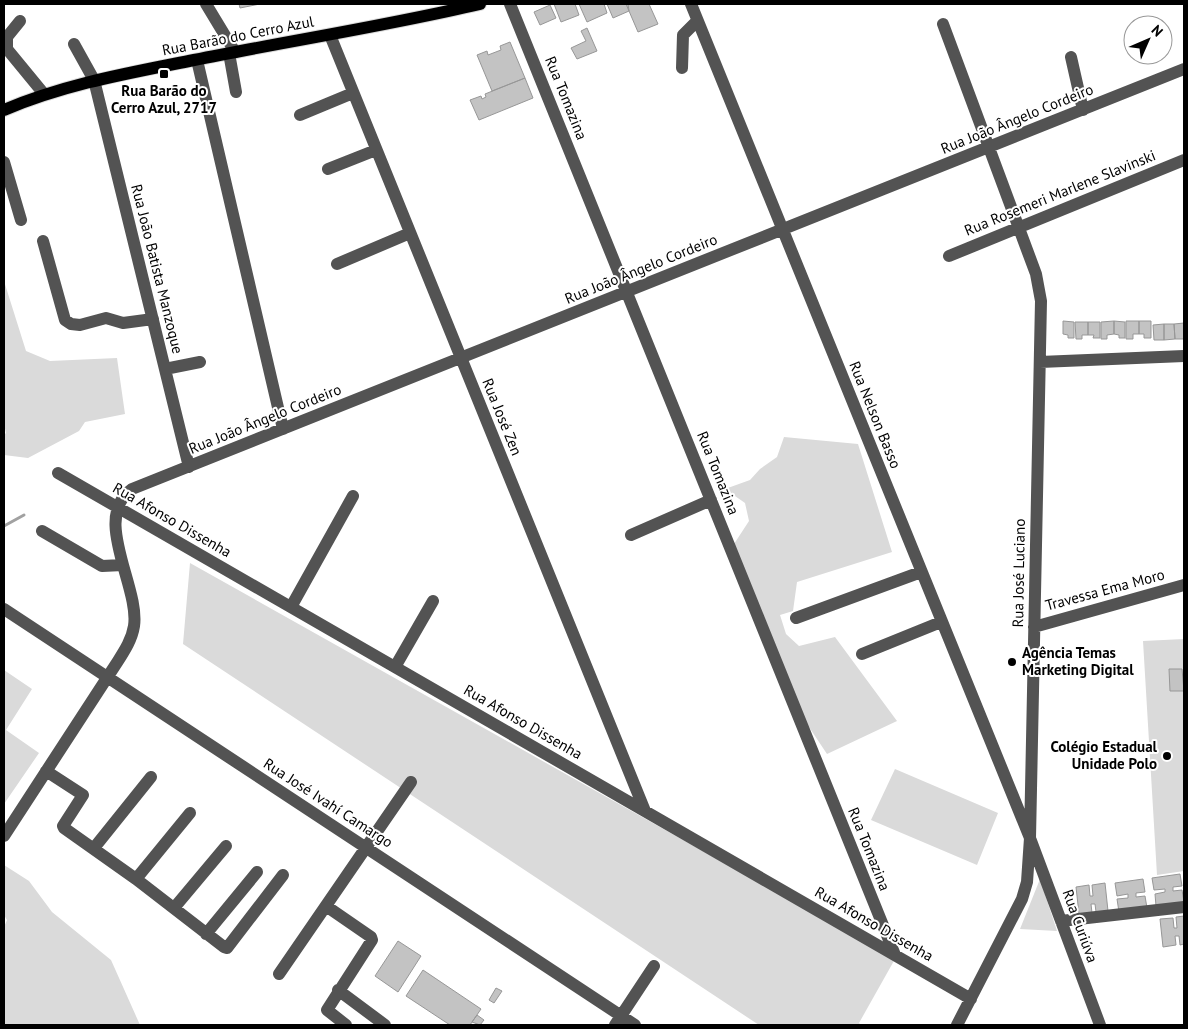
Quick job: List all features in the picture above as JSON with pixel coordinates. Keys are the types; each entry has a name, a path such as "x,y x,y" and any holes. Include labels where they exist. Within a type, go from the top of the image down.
{"main road":[{"name":"Rua Barão do Cerro Azul","path":"4,110 44,94 94,80 480,4"}],"street":[{"path":"206,4 232,52 236,92"},
{"name":"Rua Tomazina","path":"510,4 895,955"},
{"name":"Rua Nelson Basso","path":"690,4 1030,838"},
{"path":"682,68 683,35 697,21"},
{"path":"20,22 7,37 8,49 44,94"},
{"name":"Rua José Luciano","path":"943,24 1019,228 1040,290 1030,838 1027,882 1022,899 957,1025"},
{"name":"Rua José Zen","path":"330,35 644,811"},
{"name":"Rua João Batista Manzoque","path":"74,44 94,80 189,467"},
{"path":"1071,57 1083,110"},
{"path":"197,60 283,429"},
{"name":"Rua João Ângelo Cordeiro","path":"118,508 121,500 132,489 1184,69"},
{"path":"300,115 353,93"},
{"path":"328,169 376,150"},
{"name":"Rua Rosemeri Marlene Slavinski","path":"949,256 1184,160"},
{"path":"4,162 20,220"},
{"path":"337,264 410,233"},
{"path":"43,241 65,320 71,324 80,325 106,318 123,323 153,319"},
{"path":"1040,362 1184,356"},
{"path":"165,368 200,362"},
{"name":"Rua Afonso Dissenha","path":"58,473 971,999"},
{"path":"291,607 353,496"},
{"path":"631,535 711,500"},
{"path":"4,836 127,646 134,625 133,607 116,530 118,508"},
{"path":"42,532 102,566 123,566"},
{"path":"796,618 921,572"},
{"name":"Travessa Ema Moro","path":"1034,627 1184,585"},
{"path":"395,667 433,601"},
{"name":"Rua José Ivahí Camargo","path":"4,609 366,848 618,1021 635,1025"},
{"path":"862,654 941,622"},
{"path":"46,771 82,795 63,828 94,848 227,948 283,875"},
{"path":"94,848 151,777"},
{"path":"279,974 411,782"},
{"path":"136,879 190,813"},
{"name":"Rua Curiúva","path":"1030,838 1100,1025"},
{"path":"174,908 226,846"},
{"path":"206,934 257,872"},
{"path":"326,906 371,937 327,1010 346,1025"},
{"path":"1061,921 1184,907"},
{"path":"618,1021 654,966"},
{"path":"338,990 385,1025"}],"shaded area":[{"path":"4,281 26,351 50,361 117,358 125,414 85,422 79,431 28,458 4,455 4,435 6,433 4,424"},
{"path":"784,437 858,444 892,552 797,582 793,611 780,615 786,634 799,646 835,637 897,721 827,754 805,721 734,544 749,521 745,503 725,489 750,480 760,469 777,457"},
{"path":"190,563 895,959 859,1023 861,1025 759,1025 183,644"},
{"name":"Colégio Estadual Unidade Polo","path":"1184,639 1184,871 1157,875 1143,641"},
{"path":"4,670 32,689 6,730 39,753 4,804"},
{"path":"895,769 998,813 977,865 871,820"},
{"path":"4,865 29,881 52,912 111,960 140,1025 4,1025 4,927 7,920 4,915"},
{"path":"1040,879 1057,931 1020,929"}],"building":[{"path":"239,4 260,4 240,8"},
{"path":"554,4 575,4 579,15 561,22"},
{"path":"579,4 604,4 607,13 587,22"},
{"path":"607,4 628,4 629,11 613,18"},
{"path":"626,4 649,4 658,24 638,32"},
{"path":"550,5 556,18 540,25 534,12"},
{"path":"587,28 597,51 577,59 571,48 586,41 581,31"},
{"path":"510,42 525,78 492,91 477,55 487,51 488,55 501,50 500,46"},
{"path":"525,78 533,98 479,120 470,100 481,96 482,99 486,97 485,94"},
{"path":"1063,321 1074,322 1074,338 1068,338 1068,335 1063,334"},
{"path":"1114,321 1114,334 1107,335 1107,339 1101,339 1101,322"},
{"path":"1114,321 1125,322 1125,338 1119,338 1119,335 1114,334"},
{"path":"1126,321 1139,321 1139,334 1133,334 1133,339 1126,339"},
{"path":"1139,321 1151,321 1151,338 1144,338 1144,334 1139,334"},
{"path":"1075,322 1088,322 1088,335 1082,335 1082,339 1076,339"},
{"path":"1088,322 1100,322 1100,338 1093,338 1094,335 1088,335"},
{"path":"1184,323 1184,339 1175,339 1174,324"},
{"path":"1164,324 1174,324 1175,339 1164,340"},
{"path":"1164,324 1164,340 1154,340 1153,325"},
{"path":"1169,669 1182,669 1184,691 1170,691"},
{"path":"1180,874 1182,886 1173,887 1173,891 1182,890 1184,902 1156,906 1155,894 1165,892 1165,889 1154,890 1152,878"},
{"path":"1143,879 1145,892 1136,893 1136,897 1145,896 1147,908 1119,912 1117,899 1128,898 1128,894 1117,896 1115,883"},
{"path":"1105,883 1108,911 1096,912 1095,904 1091,904 1092,913 1079,914 1076,887 1089,885 1090,896 1093,896 1092,885"},
{"path":"1184,916 1184,944 1180,945 1179,936 1175,936 1176,945 1163,947 1160,919 1173,918 1174,928 1177,928 1176,917"},
{"path":"398,941 421,956 398,992 375,976"},
{"path":"423,970 481,1009 470,1025 450,1025 406,996"},
{"path":"496,988 502,991 494,1003 489,1000"},
{"path":"477,1015 484,1020 480,1025 472,1022"}],"waterway":[{"path":"4,526 24,515"}],"place":[{"name":"Rua Barão do Cerro Azul, 2717","path":"164,74"},
{"name":"Agência Temas Marketing Digital","path":"1012,662"},
{"name":"Colégio Estadual Unidade Polo","path":"1167,756"}]}
